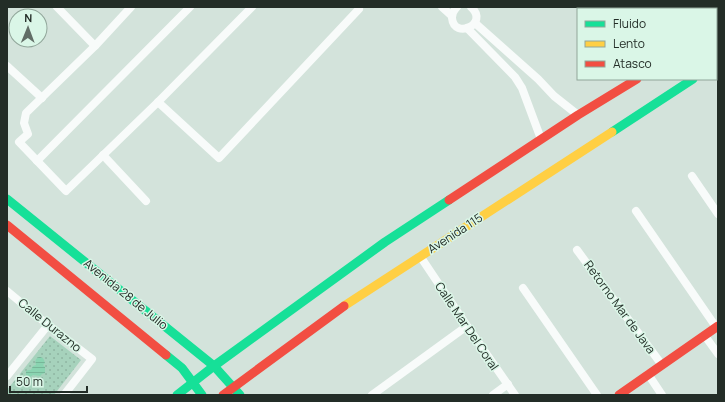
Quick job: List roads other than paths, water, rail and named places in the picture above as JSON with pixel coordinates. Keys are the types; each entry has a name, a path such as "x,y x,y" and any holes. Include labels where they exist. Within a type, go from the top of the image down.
{"main road":[{"path":"177,395 214,366 385,242 578,115 635,80"},
{"name":"Avenida 115","path":"223,395 237,391 336,311 691,80"},
{"name":"Avenida 28 de Julio","path":"7,199 214,366 237,391"},
{"name":"Avenida 28 de Julio","path":"7,225 182,368 202,395"},
{"path":"619,395 717,327"}],"street":[{"path":"57,7 95,46"},
{"path":"131,7 95,46 26,113 24,123 28,134 19,142 66,191 158,102 252,7"},
{"path":"37,161 190,7"},
{"path":"442,7 452,16 454,24 460,29 471,27 475,23 476,16 473,8"},
{"path":"452,16 453,12 458,7"},
{"path":"158,102 219,158 359,9"},
{"path":"475,23 538,79 554,96 578,115"},
{"path":"467,28 515,77 522,88 541,139"},
{"path":"7,66 42,98"},
{"path":"103,155 146,201"},
{"path":"692,176 718,214"},
{"path":"636,211 717,327"},
{"name":"Retorno Mar de Java","path":"578,250 662,365"},
{"name":"Calle Mar Del Coral","path":"420,256 515,395"},
{"path":"523,288 597,395"},
{"name":"Calle Durazno","path":"7,291 92,359 64,395"},
{"path":"7,376 48,325"},
{"path":"372,395 467,326"},
{"path":"705,336 718,354"},
{"path":"648,374 662,395"},
{"path":"493,395 508,384"}]}
